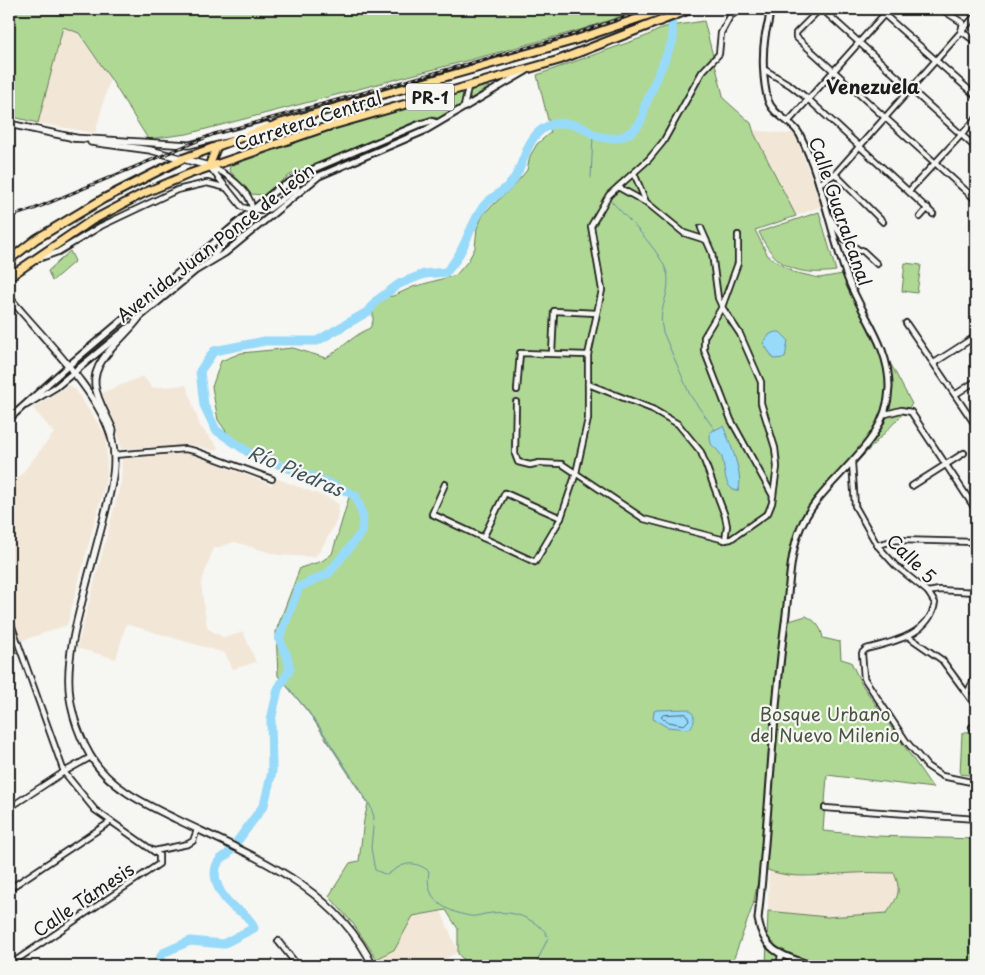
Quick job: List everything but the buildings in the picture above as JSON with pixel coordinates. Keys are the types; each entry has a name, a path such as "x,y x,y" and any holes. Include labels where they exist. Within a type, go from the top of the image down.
{"highway":[{"name":"Carretera Central","path":"9,260 36,239 102,199 182,159 281,123 563,43 647,17 666,9"},
{"name":"Carretera Central","path":"9,277 91,221 122,204 209,166 326,127 529,69 691,9"},
{"path":"209,166 217,146"}],"main road":[{"path":"72,138 189,145 246,129 281,123"},
{"path":"9,124 72,138 150,150 209,166"},
{"path":"9,297 73,372 100,412 112,438"},
{"path":"139,318 129,333 106,354 96,374 97,391 113,430 112,485 71,643 67,674 73,716 91,757 117,785 143,803 254,856 295,879 321,899 345,924 373,966"}],"street":[{"path":"446,484 432,514 535,562 561,518 576,472 588,419 588,355 602,290 592,226 602,205 664,142 702,72 717,58 720,52 721,33 736,9"},
{"name":"Calle Guaralcanal","path":"767,9 770,17 764,37 765,70 770,107 800,134 819,184 848,280 886,361 889,387 886,414 876,432 811,509 803,524 796,545 782,648 758,919 762,938 781,955 814,966"},
{"path":"976,148 821,9 796,33 799,39 832,70 976,200"},
{"path":"878,9 885,13 976,96"},
{"path":"788,122 832,70 889,9"},
{"path":"940,9 963,23 961,31"},
{"path":"819,184 835,174 976,15"},
{"path":"961,31 976,42"},
{"name":"Avenida Juan Ponce de León","path":"26,405 56,387 195,271 225,253 307,184 331,169 437,124 529,69"},
{"path":"765,70 808,99 933,214"},
{"path":"464,107 468,87"},
{"path":"909,191 976,120"},
{"name":"Avenida Juan Ponce de León","path":"9,420 68,366 252,210 300,175 420,124 431,121 437,124"},
{"path":"209,166 242,206 252,210 269,208 307,184"},
{"path":"208,264 219,248 247,224 252,210 250,200 231,177 209,166"},
{"path":"634,173 646,202"},
{"path":"835,174 883,222"},
{"path":"32,261 58,252 102,226 177,190 207,183 228,188"},
{"path":"618,187 646,202 684,233 706,240"},
{"path":"920,217 928,208"},
{"path":"829,217 843,238 862,250 877,264"},
{"path":"516,402 515,454 518,462 530,465 558,463 576,472 644,519 725,540 768,513 773,496 777,467 775,448 761,403 761,382 740,334 718,298 712,253 701,228"},
{"path":"738,235 738,263 722,307 704,337 704,350 731,420 773,496"},
{"path":"552,353 554,311 597,313"},
{"path":"906,322 976,426"},
{"path":"934,363 976,336"},
{"path":"517,390 520,353 588,355"},
{"name":"Avenida Juan Ponce de León","path":"73,372 79,358"},
{"path":"956,394 976,381"},
{"path":"588,384 652,409 678,424 687,434 701,452 725,516 728,526 725,540"},
{"path":"886,414 901,410 911,412 976,510"},
{"path":"114,455 185,449 196,451 272,479"},
{"path":"912,486 964,453"},
{"name":"Calle 5","path":"852,461 855,506 877,545 895,565 928,592 935,603 933,614 909,637"},
{"path":"483,538 505,493 561,518"},
{"path":"877,545 897,540 976,542"},
{"path":"928,592 938,590 976,592"},
{"path":"9,618 64,772 95,810 154,851 188,844 192,841 198,830"},
{"path":"976,706 942,660 909,637 866,649 862,653 864,678 906,741 927,766 942,776 976,783"},
{"path":"967,693 976,676"},
{"path":"9,808 64,772 91,757"},
{"path":"825,808 976,819"},
{"path":"9,889 110,822"},
{"name":"Calle Támesis","path":"9,965 159,864 159,854 154,851"},
{"path":"278,941 298,966"},
{"path":"779,966 781,955"}],"shaded area":[{"path":"63,27 78,33 110,78 95,133 38,123"},
{"path":"753,130 787,134 794,132 822,206 796,216"},
{"path":"143,376 152,388 186,385 200,426 218,447 216,451 194,445 121,449 116,425 102,393"},
{"path":"69,385 75,389 106,436 107,470 104,487 67,625 21,641 9,607 9,490 54,433 33,408"},
{"path":"185,453 203,458 271,485 275,478 331,499 339,505 337,520 320,551 314,557 278,555 235,542 213,549 201,584 207,628 224,638 243,632 256,662 233,669 225,653 126,624 116,659 77,648 121,482 122,459"},
{"path":"769,871 808,878 855,873 895,873 899,886 897,899 887,913 827,917 768,911"},
{"path":"441,911 458,952 443,960 447,966 363,966 395,949 413,916"}],"green space":[{"path":"9,9 643,9 580,30 496,53 187,134 148,139 79,33 63,27 38,123 9,116"},
{"name":"Bosque Urbano del Nuevo Milenio","path":"704,21 724,99 751,123 754,133 796,216 755,230 768,256 793,272 819,278 843,274 912,404 810,512 795,533 789,562 786,622 806,616 817,625 823,638 840,642 841,659 851,662 861,683 933,788 827,775 823,831 875,836 976,839 976,966 766,966 768,911 827,917 887,913 898,894 898,885 894,873 796,876 772,872 761,867 753,905 731,966 470,966 458,954 458,929 446,910 413,916 395,949 377,959 354,925 329,896 350,863 359,861 368,804 308,711 278,676 276,631 300,568 322,561 332,554 350,494 273,466 238,448 218,420 212,387 221,361 241,353 293,348 326,358 358,334 370,328 373,321 373,298 393,296 413,287 456,275 468,261 475,248 477,228 484,213 514,186 527,170 530,156 537,144 551,132 537,75 644,37 665,27"},
{"path":"490,86 440,119 432,116 421,120 290,175 263,195 251,194 229,170 230,166 337,128"},
{"path":"819,212 836,271 810,272 789,267 772,254 759,232"},
{"path":"70,251 75,261 52,281 48,271"},
{"path":"905,263 921,265 917,293 902,291"},
{"path":"976,730 976,776 960,774 962,733"}],"water":[{"path":"780,332 788,340 785,358 774,359 763,343 770,334"},
{"path":"723,426 738,468 740,485 738,491 729,486 721,455 712,446 711,442 710,432"},
{"path":"688,709 693,713 694,719 689,729 667,727 653,719 654,711 657,710"}],"waterway":[{"name":"Río Piedras","path":"156,966 163,953 190,941 223,944 254,928 246,916 235,909 222,894 218,887 215,872 221,859 228,854 264,805 272,772 271,720 278,689 290,669 287,656 279,639 299,587 329,573 362,532 363,517 356,496 334,485 251,454 216,430 204,405 200,371 214,351 265,341 317,341 369,311 376,301 399,284 424,274 446,272 458,257 483,207 511,183 518,172 529,144 544,128 553,124 570,124 584,128 596,136 609,138 616,138 630,133 640,123 644,108 673,40 671,9"},
{"path":"591,178 593,135"},
{"path":"612,202 646,239 666,270 668,286 661,317 663,332 690,395 715,430"},
{"path":"283,681 319,726 370,805 374,817 371,848 375,870 387,875 403,865 418,865 429,871 428,881 433,896 444,907 452,911 472,916 510,913 522,916 533,922 544,930 548,938 535,966"}],"tunnel":[{"path":"516,402 517,390"}],"railway":[{"path":"9,217 34,209 214,134 568,36 648,9"}],"district":[{"name":"Venezuela","path":"873,86"}]}
